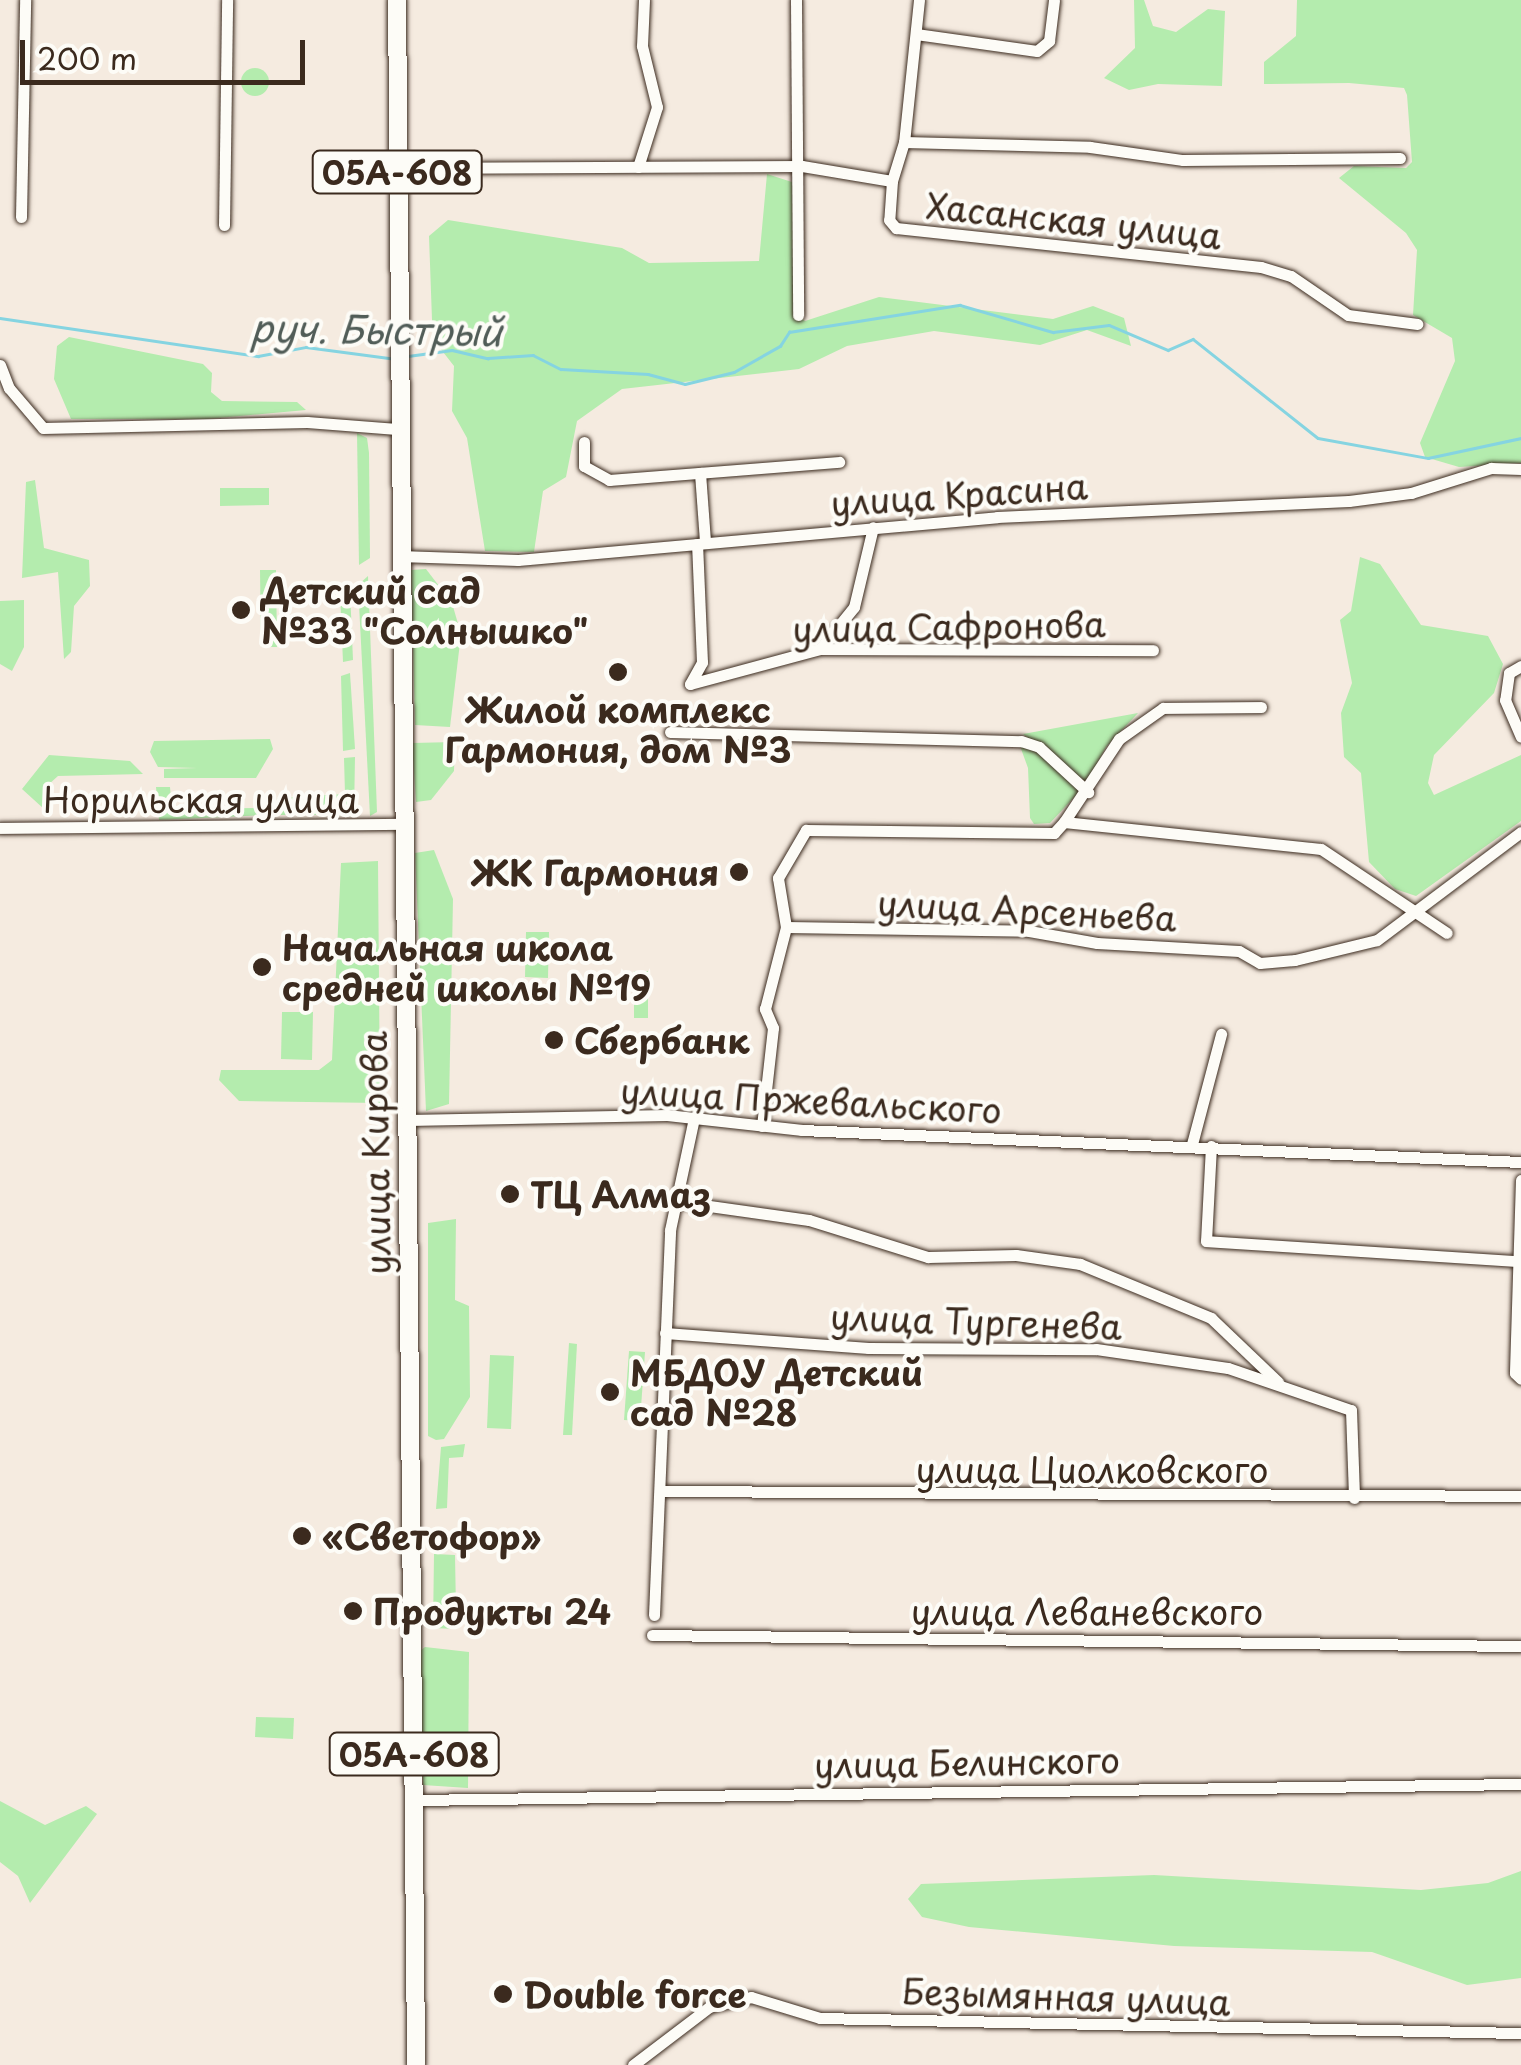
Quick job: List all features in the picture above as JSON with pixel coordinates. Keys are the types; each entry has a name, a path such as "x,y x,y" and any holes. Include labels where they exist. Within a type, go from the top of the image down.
{"main road":[{"name":"улица Кирова","path":"397,0 397,429 416,2065"}],"street":[{"path":"21,217 25,0"},
{"path":"224,225 227,0"},
{"path":"638,167 657,107 642,46 644,0"},
{"path":"796,0 802,166 798,315"},
{"path":"892,181 904,142 919,0"},
{"path":"916,34 1037,51 1049,40 1054,0"},
{"path":"904,142 1080,147 1183,160 1400,158"},
{"name":"Хасанская улица","path":"397,168 802,166 892,181 890,220 896,228 1261,267 1292,276 1348,314 1417,324"},
{"path":"0,365 8,388 43,428 326,422 397,429"},
{"path":"584,442 584,466 597,478 839,462"},
{"name":"улица Красина","path":"399,556 518,560 873,527 1349,502 1411,493 1491,468 1521,469"},
{"path":"700,473 701,543"},
{"path":"820,648 854,606 873,527"},
{"name":"улица Сафронова","path":"701,543 702,662 690,684 820,648 1153,650"},
{"path":"1521,666 1509,673 1505,700 1521,738"},
{"path":"762,1126 773,1028 765,1010 786,928 778,878 806,830 1054,833 1088,792 1119,739 1164,708 1261,708"},
{"path":"670,732 1021,741 1052,757 1088,792"},
{"path":"1064,822 1321,850 1447,932"},
{"name":"Норильская улица","path":"0,828 402,824"},
{"name":"улица Арсеньева","path":"786,928 1029,931 1097,943 1239,951 1260,963 1344,952 1377,940 1521,832"},
{"path":"1192,1144 1220,1034"},
{"path":"654,1615 670,1230 681,1202 694,1118"},
{"name":"улица Пржевальского","path":"408,1120 694,1118 762,1126 1521,1162"},
{"path":"1211,1146 1206,1240 1519,1261"},
{"path":"1521,1180 1515,1374 1521,1379"},
{"path":"681,1202 809,1220 928,1257 1034,1256 1080,1264 1211,1318 1282,1384"},
{"name":"улица Тургенева","path":"665,1333 868,1348 1096,1349 1199,1361 1282,1384 1351,1410 1354,1498"},
{"name":"улица Циолковского","path":"662,1491 1521,1496"},
{"name":"улица Леваневского","path":"652,1635 1521,1646"},
{"name":"улица Белинского","path":"414,1800 1521,1784"},
{"name":"Безымянная улица","path":"634,2065 709,2007 751,1997 820,2018 1521,2033"}],"green space":[{"path":"1134,0 1144,0 1153,26 1176,32 1208,9 1225,11 1222,86 1158,84 1129,90 1104,78 1135,48"},
{"path":"1297,0 1521,0 1521,463 1459,467 1425,457 1420,443 1455,361 1452,338 1413,315 1417,250 1406,233 1339,178 1354,166 1406,168 1412,162 1407,95 1404,88 1349,83 1264,84 1264,62 1296,36"},
{"path":"255,68 265,72 269,82 265,92 255,96 245,92 241,82 245,72"},
{"path":"767,174 795,183 798,315 805,321 879,297 1053,319 1093,306 1124,318 1131,346 1087,330 1040,345 934,331 847,346 799,369 622,389 577,421 566,477 543,491 534,552 485,551 467,438 452,411 454,366 436,343 429,236 448,220 622,248 649,263 759,261"},
{"path":"69,337 203,364 212,373 211,392 222,401 297,402 306,410 207,419 71,419 54,379 57,346"},
{"path":"357,433 367,438 369,453 370,558 359,565"},
{"path":"35,480 44,548 89,560 90,586 74,606 71,652 64,659 58,572 22,578 26,482"},
{"path":"220,488 269,488 269,505 220,506"},
{"path":"1360,557 1380,564 1421,625 1488,636 1503,664 1494,693 1434,755 1428,783 1434,795 1521,755 1521,821 1416,896 1395,889 1369,862 1361,773 1344,757 1341,713 1352,683 1340,620 1351,611"},
{"path":"426,569 452,603 461,634 450,727 415,725 411,570"},
{"path":"260,570 276,570 277,647 261,647"},
{"path":"368,576 377,812 370,816 358,585"},
{"path":"350,590 353,660 343,662 340,593"},
{"path":"24,600 24,647 12,671 0,664 0,601"},
{"path":"350,673 355,749 343,751 341,676"},
{"path":"1138,713 1106,747 1086,784 1023,734"},
{"path":"270,739 273,749 256,778 164,778 164,769 197,768 158,767 150,752 154,741"},
{"path":"455,742 454,771 431,800 416,802 412,743"},
{"path":"1020,746 1036,750 1081,790 1050,823 1034,824 1030,818 1028,768"},
{"path":"49,755 130,761 143,774 58,776 48,785 44,809 22,789"},
{"path":"355,757 354,815 277,815 277,798 345,794 344,758"},
{"path":"156,787 170,787 172,809 263,808 265,815 159,820"},
{"path":"434,850 453,899 449,1104 426,1111 415,853"},
{"path":"378,861 380,1103 239,1101 219,1080 221,1070 319,1070 332,1060 341,863"},
{"path":"526,932 549,932 548,978 525,977"},
{"path":"634,971 648,971 648,1018 634,1018"},
{"path":"282,1012 313,1012 312,1060 281,1059"},
{"path":"456,1219 455,1300 469,1306 470,1397 444,1439 436,1440 428,1436 428,1223"},
{"path":"569,1343 577,1344 572,1435 563,1435"},
{"path":"629,1351 645,1352 640,1421 624,1420"},
{"path":"490,1355 514,1356 511,1429 487,1428"},
{"path":"465,1444 463,1457 449,1458 447,1508 436,1509 441,1447"},
{"path":"434,1554 455,1555 456,1610 463,1612 455,1629 433,1628"},
{"path":"425,1647 469,1652 468,1788 423,1785 420,1651"},
{"path":"256,1717 294,1718 293,1739 255,1737"},
{"path":"0,1801 45,1825 86,1806 97,1814 30,1903 18,1876 0,1862"},
{"path":"1521,1871 1521,1978 1467,1985 1372,1952 1174,1946 969,1927 922,1917 908,1899 921,1884 1154,1875 1421,1890 1488,1883"}],"waterway":[{"name":"руч. Быстрый","path":"408,356 452,350 488,358 533,355 561,369 648,374 685,384 734,372 780,346 789,332 960,305 1053,332 1109,325 1168,350 1193,339 1318,438 1428,458 1521,438"},
{"name":"руч. Быстрый","path":"0,318 258,356 306,347 390,358"}],"place":[{"name":"Детский сад №33 \"Солнышко\"","path":"241,610"},
{"name":"Жилой комплекс Гармония, дом №3","path":"618,672"},
{"name":"ЖК Гармония","path":"739,872"},
{"name":"Начальная школа средней школы №19","path":"262,967"},
{"name":"Сбербанк","path":"554,1040"},
{"name":"ТЦ Алмаз","path":"510,1194"},
{"name":"МБДОУ Детский сад №28","path":"610,1392"},
{"name":"«Светофор»","path":"302,1536"},
{"name":"Продукты 24","path":"353,1611"},
{"name":"Double force","path":"503,1994"}]}
